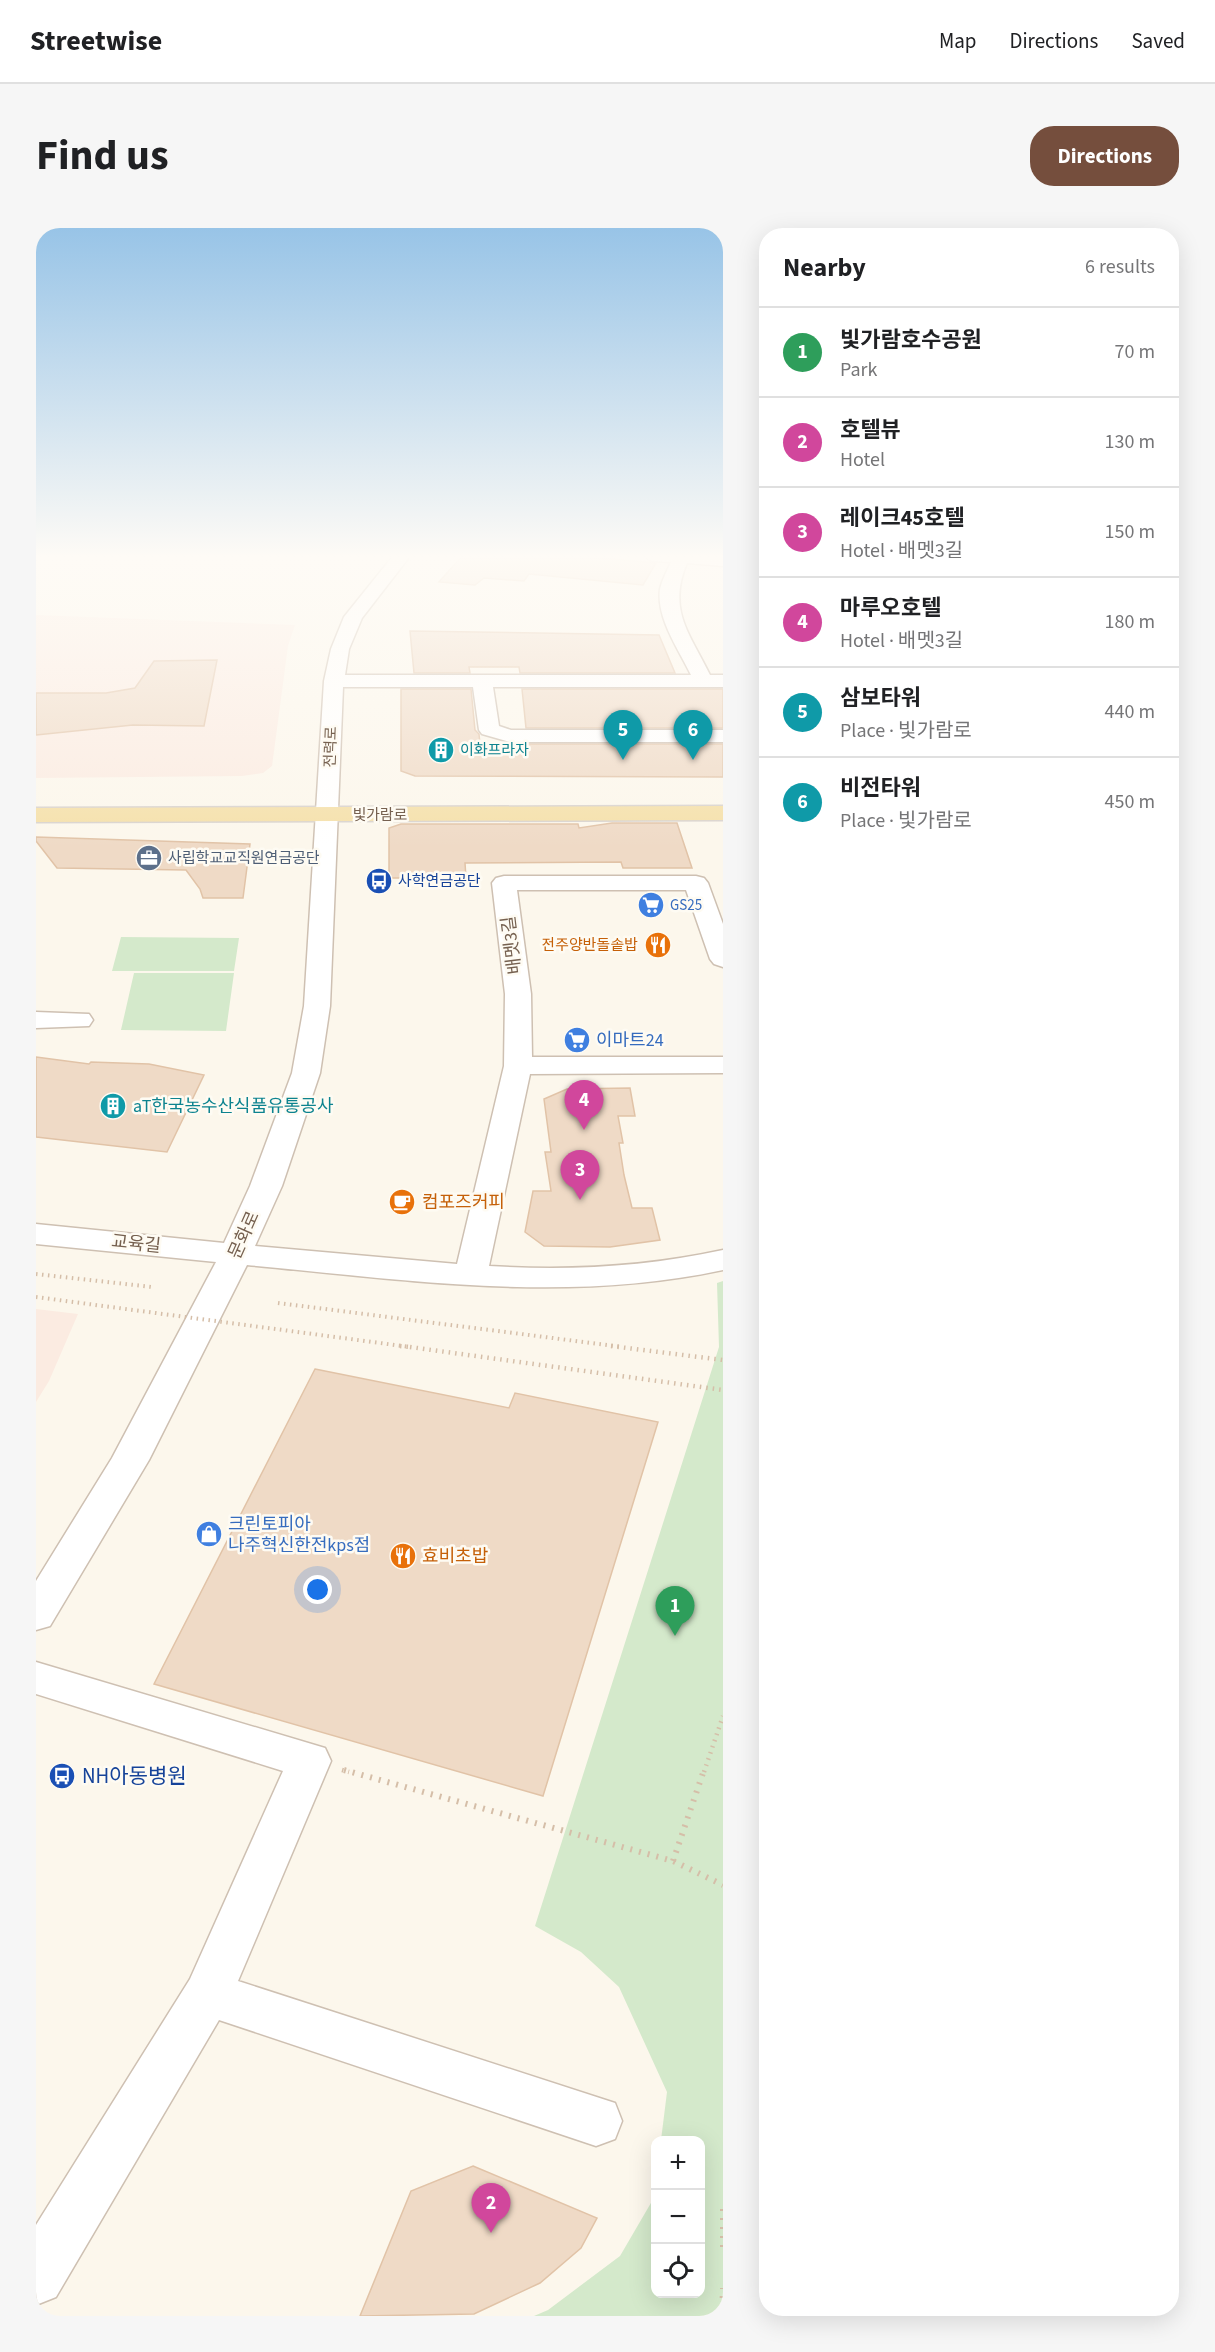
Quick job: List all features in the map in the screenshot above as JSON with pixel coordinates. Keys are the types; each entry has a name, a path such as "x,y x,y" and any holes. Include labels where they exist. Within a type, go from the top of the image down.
{"main road":[{"name":"빛가람로","path":"36,815 723,798"},
{"name":"빛가람로","path":"36,799 329,807 723,813"}],"street":[{"name":"전력로","path":"329,807 334,681 340,653"},
{"path":"697,653 713,681"},
{"path":"334,681 713,681"},
{"path":"482,681 489,730 510,736 723,736"},
{"name":"문화로","path":"36,1615 135,1450 218,1294 277,1158 306,1072 317,1006 329,807"},
{"name":"배멧3길","path":"471,1275 518,1066 518,994 504,883 696,883 723,959"},
{"path":"36,1020 79,1020"},
{"path":"518,1066 723,1065"},
{"name":"교육길","path":"36,1234 235,1254"},
{"path":"235,1254 471,1275 573,1281 660,1274 723,1260"},
{"path":"36,1678 309,1761 208,1994 36,2277"},
{"path":"208,1994 596,2121"}],"path":[{"path":"36,1274 152,1287"},
{"path":"36,1297 723,1390"},
{"path":"278,1303 723,1360"},
{"path":"673,1861 723,1716"},
{"path":"309,1761 673,1861 723,1885"},
{"path":"723,2209 723,2248"},
{"path":"722,2316 723,2288"}],"shaded area":[{"path":"36,653 287,653 272,766 263,773 242,776 36,778"},
{"path":"36,1309 78,1314 49,1381 36,1402"}],"green space":[{"path":"121,937 239,938 234,971 112,971"},
{"path":"134,973 234,973 226,1031 121,1030"},
{"path":"723,1281 723,2316 534,2316 548,2310 620,2256 651,2203 651,2298 705,2298 705,2136 662,2136 667,2092 619,1987 581,1952 535,1926 719,1347 717,1283"}],"building":[{"path":"412,653 667,653 675,673 520,673 519,667 469,667 470,673 414,673"},
{"path":"217,660 204,726 133,725 36,735 36,693 106,693 135,688 154,661"},
{"path":"401,689 471,689 475,730 479,734 480,744 723,744 723,777 415,776 401,771"},
{"path":"522,689 723,689 723,728 526,728"},
{"path":"612,823 677,823 692,868 623,868 621,862 465,863 466,878 389,878 389,828 401,824 578,824 579,828"},
{"name":"사립학교교직원연금공단","path":"36,837 250,844 243,898 203,898 200,889 186,870 57,868 36,841"},
{"name":"aT한국농수산식품유통공사","path":"36,1057 89,1064 91,1062 149,1064 204,1075 167,1152 36,1137"},
{"path":"630,1088 635,1116 618,1116 623,1143 619,1143 624,1175 632,1208 652,1208 660,1240 610,1247 544,1246 525,1232 533,1191 551,1191 545,1152 551,1152 544,1099 567,1089"},
{"path":"315,1369 509,1408 515,1393 658,1422 543,1796 154,1684"},
{"path":"473,2166 597,2218 581,2248 540,2283 474,2314 360,2316 411,2191"}],"place":[{"name":"이화프라자","path":"441,750"},
{"name":"삼보타워","path":"623,760"},
{"name":"비전타워","path":"693,760"},
{"name":"사립학교교직원연금공단","path":"149,858"},
{"name":"사학연금공단","path":"379,881"},
{"name":"GS25","path":"651,905"},
{"name":"전주양반돌솥밥","path":"658,945"},
{"name":"이마트24","path":"577,1040"},
{"name":"aT한국농수산식품유통공사","path":"113,1106"},
{"name":"마루오호텔","path":"584,1130"},
{"name":"레이크45호텔","path":"580,1200"},
{"name":"컴포즈커피","path":"402,1202"},
{"name":"크린토피아 나주혁신한전kps점","path":"209,1534"},
{"name":"효비초밥","path":"403,1556"},
{"name":"빛가람호수공원","path":"675,1636"},
{"name":"NH아동병원","path":"62,1776"},
{"name":"호텔뷰","path":"491,2233"}]}
